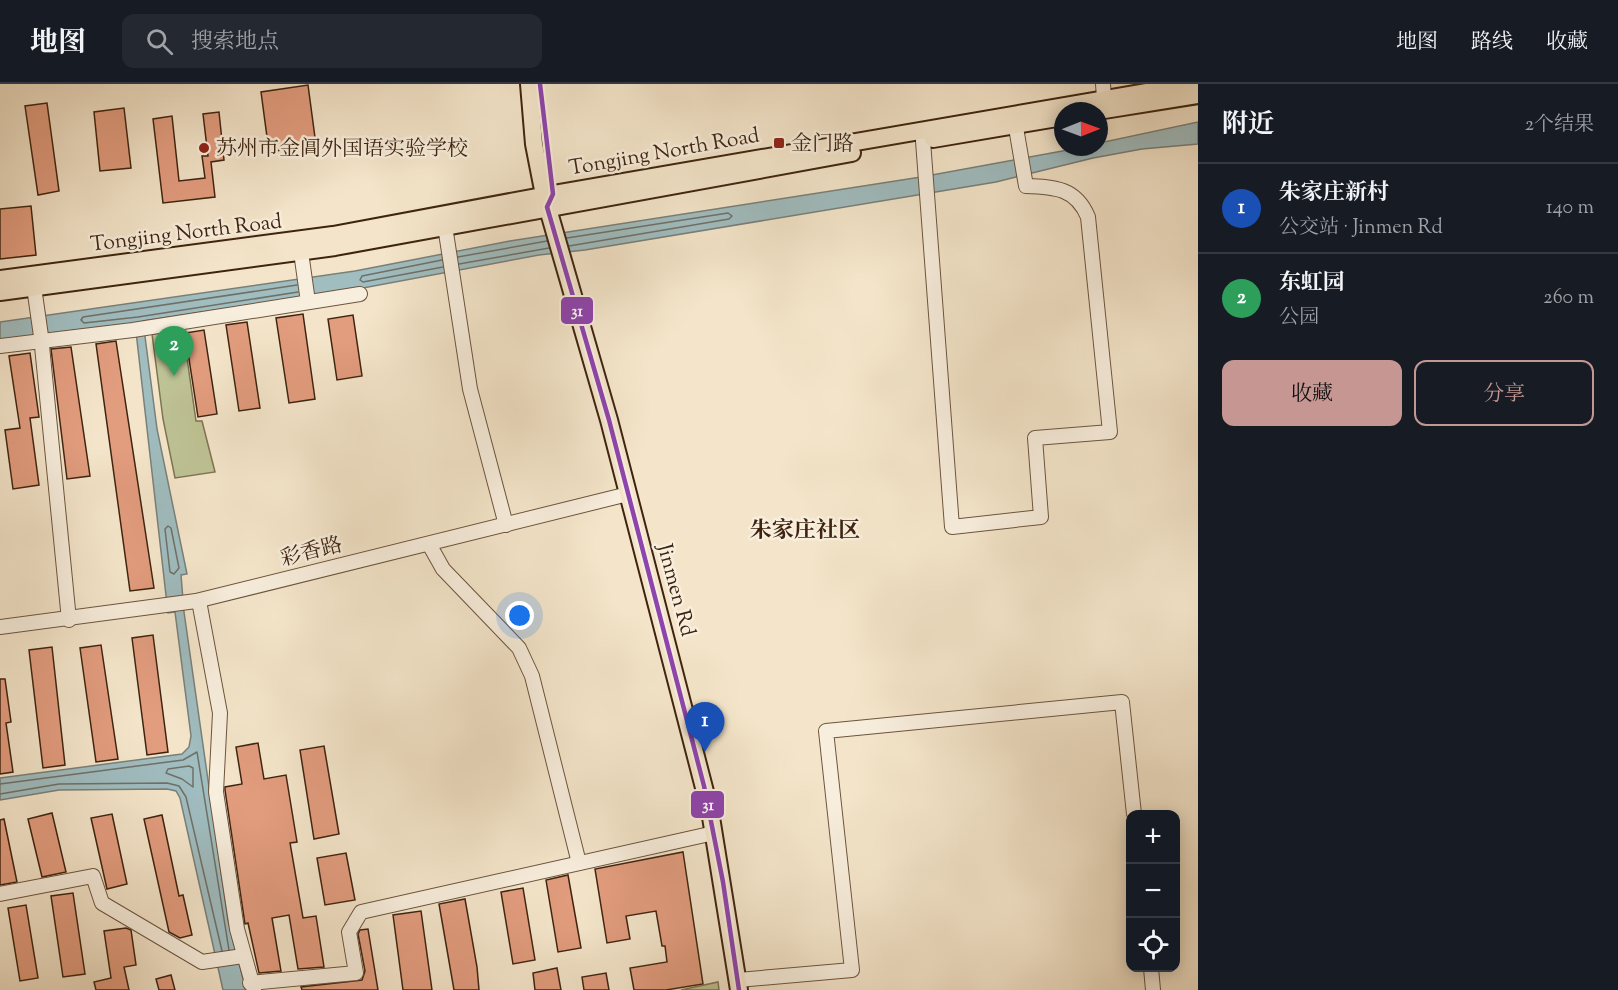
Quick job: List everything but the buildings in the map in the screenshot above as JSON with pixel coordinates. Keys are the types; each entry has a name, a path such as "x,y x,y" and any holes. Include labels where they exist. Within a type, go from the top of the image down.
{"main road":[{"name":"Jinmen Rd","path":"529,84 534,144 553,224 628,494 714,832 738,985"},
{"name":"Jinmen Rd","path":"540,84 548,199"},
{"name":"Tongjing North Road","path":"0,292 301,252 445,226 548,199 923,141 1102,98 1193,84"},
{"name":"Tongjing North Road","path":"1102,98 1198,96"},
{"name":"Tongjing North Road","path":"0,279 333,235 1014,120 1054,118"}],"street":[{"path":"923,141 952,527 1041,517 1035,438 1110,432 1088,217 1082,203 1068,192 1050,187 1026,186 1014,120"},
{"path":"445,226 470,389 506,525"},
{"path":"301,252 307,300"},
{"path":"34,287 39,316 69,620"},
{"path":"0,346 41,338 133,330 307,300 360,294"},
{"name":"彩香路","path":"0,627 69,620 197,601 628,494"},
{"path":"429,544 443,569 519,648 532,676 579,863"},
{"path":"197,601 220,713 216,792 241,956 252,987 356,973 349,932 361,912 714,832"},
{"path":"738,985 852,970 826,731 1122,702 1134,810"},
{"path":"0,894 93,876 102,903 202,962 241,956"},
{"path":"1151,972 1153,990"}],"green space":[{"path":"183,330 196,421 202,421 215,472 175,478 163,419 152,334"},
{"path":"718,982 719,990 681,990"}],"water":[{"path":"1198,122 1198,144 1142,149 1108,155 1108,141"},
{"path":"1054,153 1054,156 1104,156 996,182 585,250 539,255 363,288 143,321 157,429 187,574 181,575 184,612 228,920 246,990 223,990 180,798 176,791 167,789 59,790 0,800 0,778 182,754 189,747 191,736 175,612 168,613 135,323 0,340 0,322 355,271 510,241 921,177"}],"transit line":[{"name":"31","path":"540,84 553,194 547,207 609,420 704,786 723,882 739,990"}],"place":[{"name":"金门路","path":"779,143"},
{"name":"苏州市金阊外国语实验学校","path":"204,148"},
{"name":"东虹园","path":"174,376"},
{"name":"朱家庄新村","path":"705,752"}],"district":[{"name":"朱家庄社区","path":"805,529"}]}
